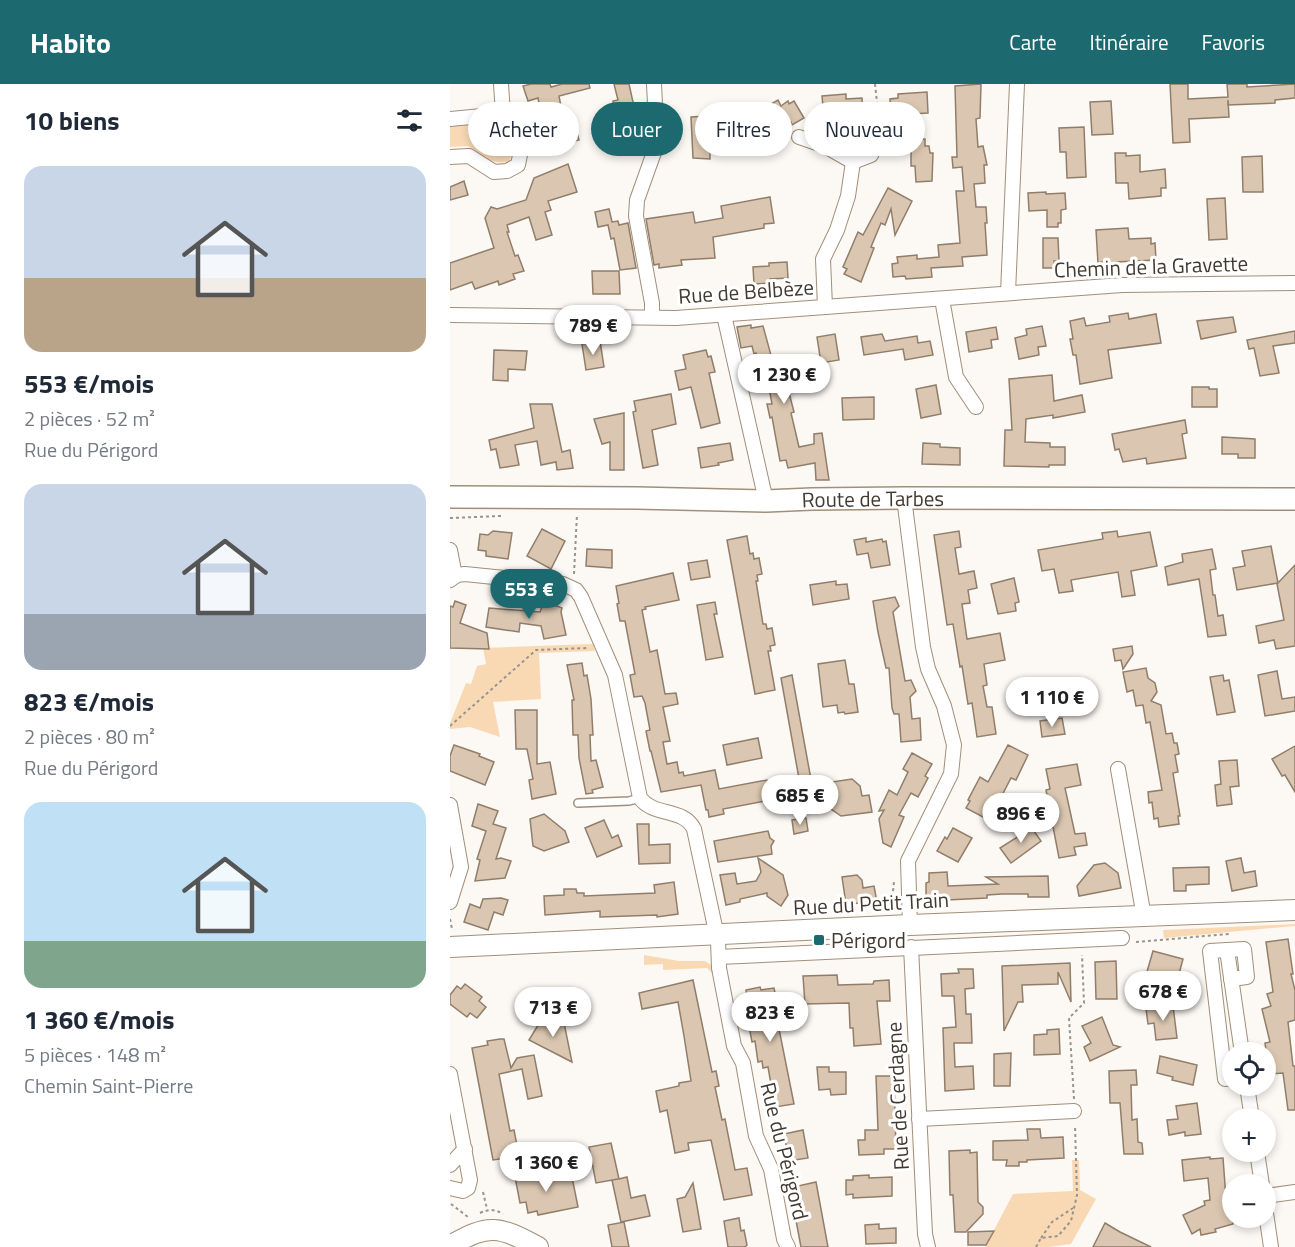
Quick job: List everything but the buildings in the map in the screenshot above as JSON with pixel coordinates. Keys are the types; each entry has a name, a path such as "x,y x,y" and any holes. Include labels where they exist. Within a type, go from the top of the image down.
{"main road":[{"name":"Route de Tarbes","path":"450,497 766,501 904,498 1295,499"}],"street":[{"path":"501,84 502,102"},
{"path":"652,317 652,303 636,216 637,200 657,144 654,84"},
{"path":"1008,293 1017,84"},
{"path":"450,119 468,117"},
{"path":"799,137 825,146 853,162"},
{"path":"450,157 469,156 494,172 507,171 518,165 520,156"},
{"path":"853,162 868,156"},
{"path":"825,307 823,259 837,230 848,196 853,162"},
{"name":"Chemin de la Gravette","path":"1008,293 1122,285 1295,283"},
{"name":"Rue de Belbèze","path":"450,315 676,318 1008,293"},
{"path":"942,299 956,377 976,407"},
{"path":"724,315 766,501"},
{"path":"904,498 923,647 928,669 944,706 954,745 951,774 908,861 910,925"},
{"path":"450,550 452,578 465,574 564,584 581,597 615,675 640,798"},
{"path":"1118,769 1144,917"},
{"name":"Rue du Périgord","path":"640,798 647,805 682,817 693,826 716,934 734,1046 743,1063 756,1136 771,1169 784,1239 788,1247"},
{"path":"450,805 461,867 450,902"},
{"name":"Rue du Petit Train","path":"452,942 716,934 1295,910"},
{"path":"718,957 1122,938"},
{"name":"Rue de Cerdagne","path":"911,947 927,1246"},
{"path":"1222,1053 1210,951 1227,950 1240,1042"},
{"path":"450,1074 470,1175 469,1184 462,1191 450,1188"},
{"path":"919,1119 1074,1112"},
{"path":"450,1165 465,1149"},
{"path":"1276,1195 1295,1192"},
{"path":"1268,1228 1271,1247"},
{"path":"450,1246 480,1231 497,1229 509,1232 538,1247"}],"lane":[{"path":"578,802 629,801 640,798"}],"path":[{"path":"875,84 877,102"},
{"path":"573,589 578,498"},
{"path":"450,726 536,650 604,647"},
{"path":"450,919 452,942"},
{"path":"1122,938 1129,942 1229,934"},
{"path":"1041,1238 1058,1236 1071,1221 1077,1195 1069,1018 1084,1003 1081,940"},
{"path":"450,1203 470,1219"},
{"path":"1036,1247 1052,1222 1074,1208"}],"shaded area":[{"path":"450,123 468,123 468,146 450,147"},
{"path":"483,156 511,156 509,161 502,162"},
{"path":"593,644 595,651 539,653 541,699 493,702 500,737 470,727 450,729 450,723 466,683 471,684 477,666 486,664 483,648"},
{"path":"1295,924 1295,926 1164,938 1163,930"},
{"path":"644,955 679,961 705,961 711,965 712,973 707,968 663,970 663,964 644,965"},
{"path":"1072,1160 1079,1160 1080,1190 1096,1199 1071,1244 1049,1247 985,1247 1013,1194 1073,1191"}],"place":[{"name":"Périgord","path":"819,940"}]}
